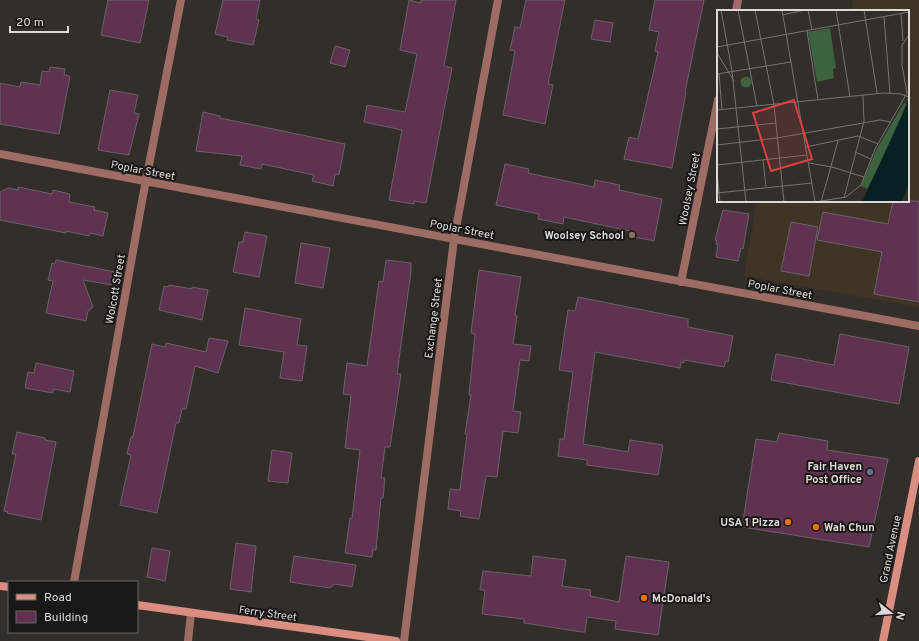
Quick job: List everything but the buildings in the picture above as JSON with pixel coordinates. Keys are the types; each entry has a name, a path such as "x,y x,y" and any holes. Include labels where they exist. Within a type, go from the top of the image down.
{"main road":[{"name":"Grand Avenue","path":"883,641 919,461"},
{"name":"Ferry Street","path":"138,605 396,641"}],"street":[{"name":"Wolcott Street","path":"74,581 146,181 181,0"},
{"name":"Exchange Street","path":"404,641 454,239 498,0"},
{"path":"736,10 738,0"},
{"name":"Woolsey Street","path":"681,282 717,105"},
{"name":"Poplar Street","path":"0,154 919,326"},
{"path":"188,641 191,613"}],"shaded area":[{"path":"853,0 919,0 919,307 744,276 757,202 909,202 909,10 851,10"}],"place":[{"name":"Woolsey School","path":"632,235"},
{"name":"Fair Haven Post Office","path":"870,472"},
{"name":"USA 1 Pizza","path":"788,522"},
{"name":"Wah Chun","path":"816,527"},
{"name":"McDonald's","path":"644,598"}]}
